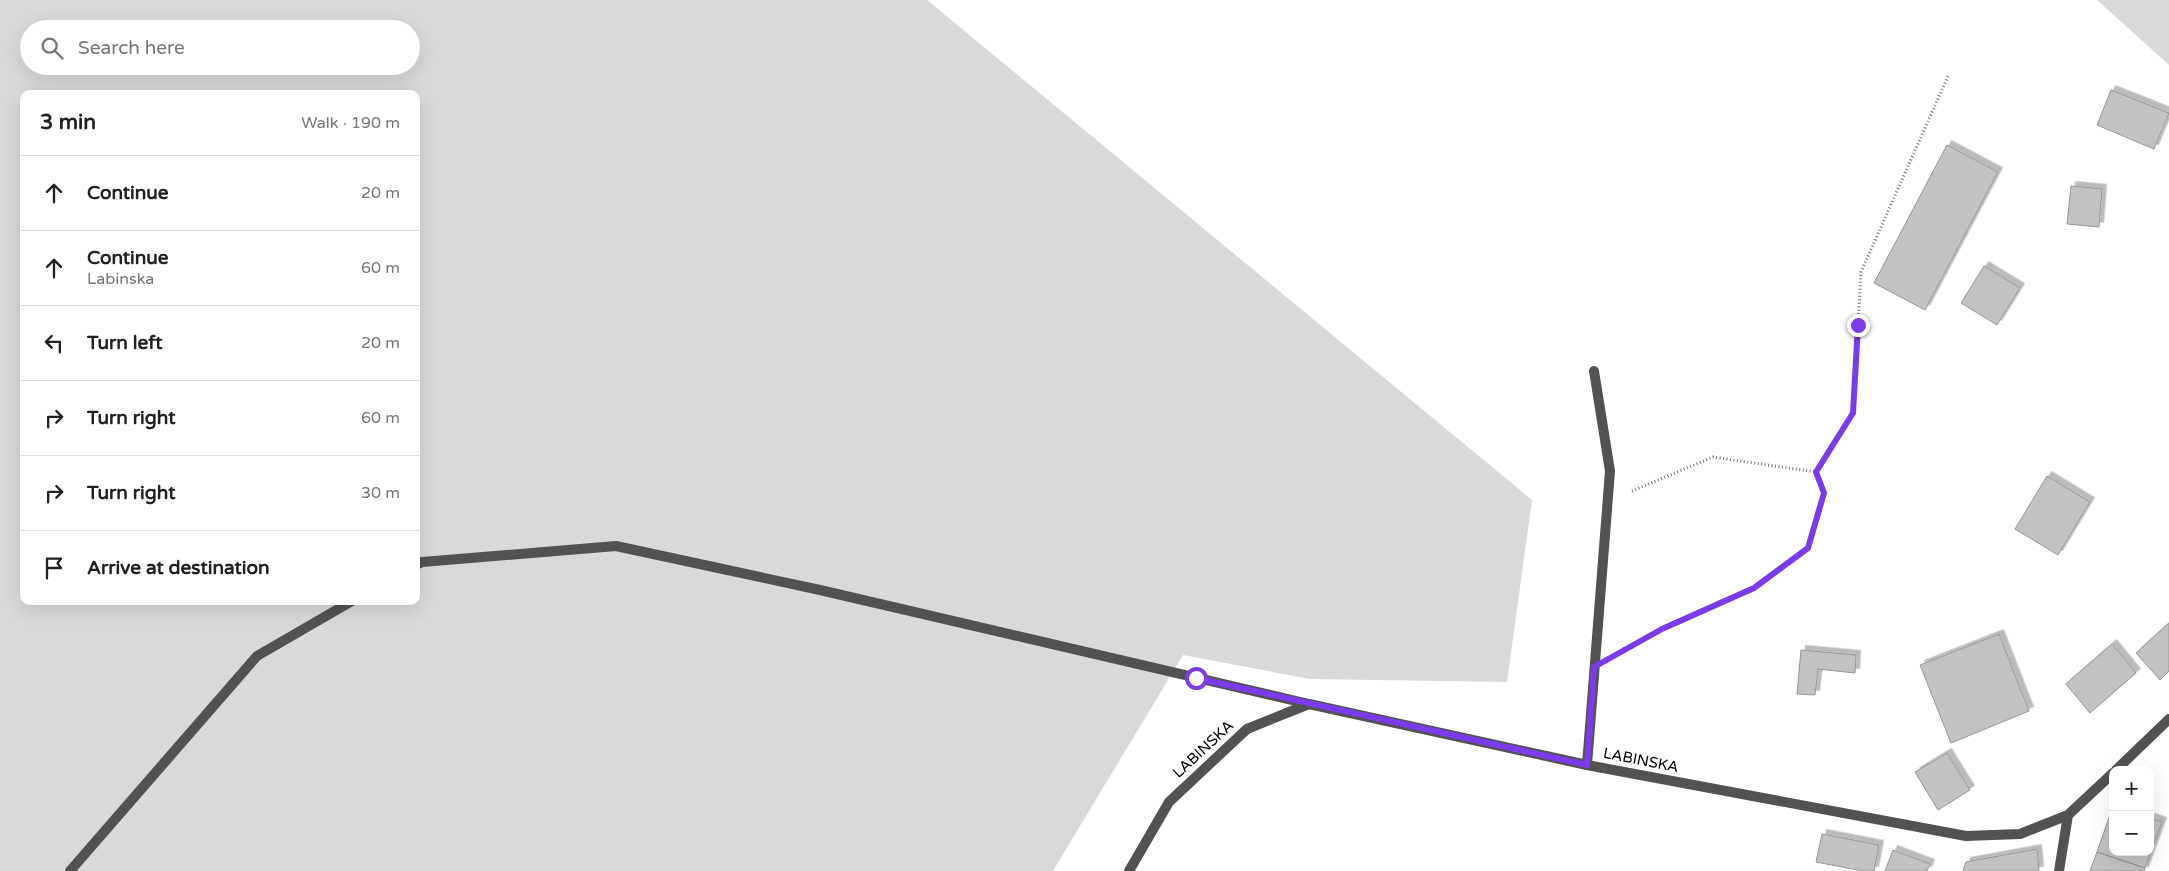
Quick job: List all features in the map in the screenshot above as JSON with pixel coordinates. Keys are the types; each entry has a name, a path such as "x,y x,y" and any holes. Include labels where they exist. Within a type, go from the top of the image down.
{"street":[{"path":"1587,765 1610,471 1594,371"},
{"path":"420,563 616,546 820,590 1309,704"},
{"path":"70,871 257,656 345,605"},
{"name":"LABINSKA","path":"1129,871 1168,802 1240,735 1247,729 1309,704 1587,765 1966,836 2020,834 2068,815 2109,777"},
{"path":"2120,766 2169,719"},
{"path":"2059,871 2068,815"}],"path":[{"path":"1816,472 1853,413 1861,272 1949,74"},
{"path":"1608,500 1713,457 1816,472"},
{"path":"1594,667 1662,629 1754,588 1808,548 1824,493 1816,472"}],"shaded area":[{"path":"0,0 927,0 1532,500 1507,682 1310,679 1183,655 1053,871 0,871"},
{"path":"2097,0 2169,0 2169,65"}],"building":[{"path":"2111,90 2169,113 2154,149 2097,125"},
{"path":"1947,145 1998,172 1925,310 1874,283"},
{"path":"2071,186 2102,189 2099,227 2067,224"},
{"path":"1984,266 2020,288 1997,325 1961,303"},
{"path":"2047,476 2090,502 2058,555 2015,529"},
{"path":"2169,623 2169,671 2160,680 2136,653"},
{"path":"1999,634 2029,711 1951,743 1920,665"},
{"path":"2112,644 2136,673 2090,713 2066,684"},
{"path":"1801,650 1856,655 1855,673 1818,669 1815,695 1797,694"},
{"path":"1947,753 1970,790 1938,810 1915,772"},
{"path":"2109,818 2109,856 2097,852"},
{"path":"2154,819 2162,822 2154,844"},
{"path":"1822,834 1879,845 1874,871 1863,871 1816,862"},
{"path":"2037,849 2039,871 1963,871 1966,862"},
{"path":"1893,850 1930,864 1927,871 1885,871"},
{"path":"2097,852 2145,868 2144,871 2090,871"},
{"path":"2109,856 2149,856 2145,868"}],"route":[{"path":"1196,678 1587,765 1594,667 1662,629 1754,588 1808,548 1824,493 1816,472 1853,413 1858,325"}]}
